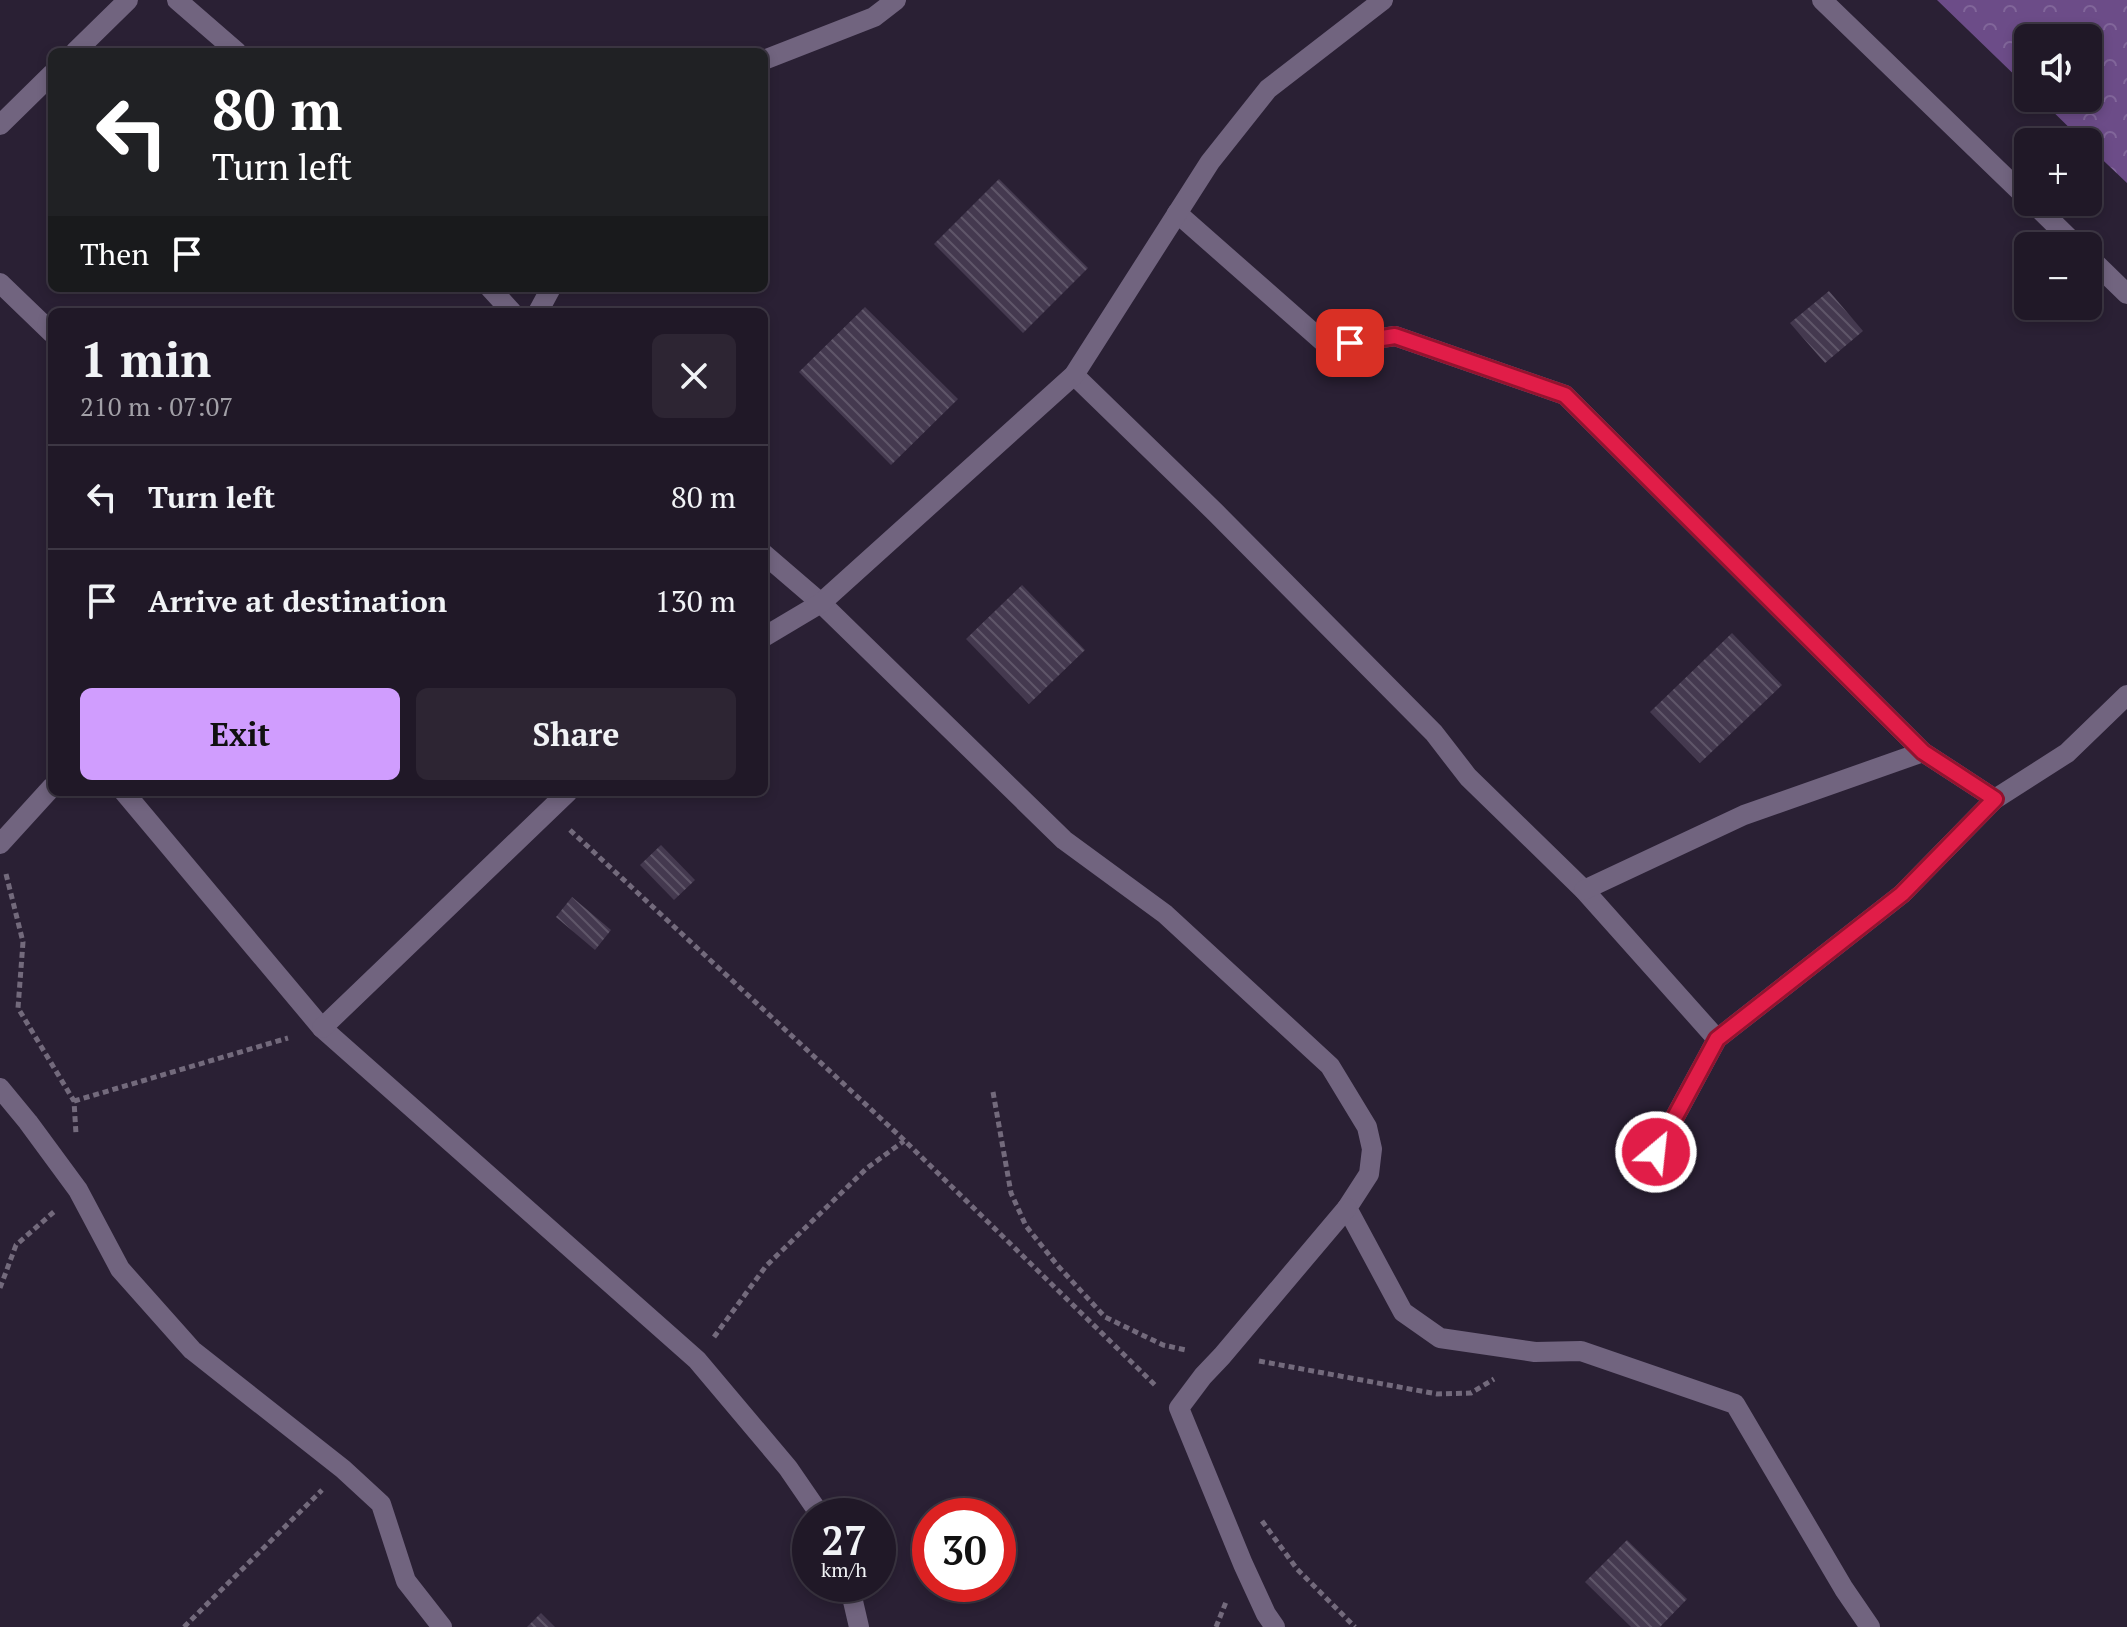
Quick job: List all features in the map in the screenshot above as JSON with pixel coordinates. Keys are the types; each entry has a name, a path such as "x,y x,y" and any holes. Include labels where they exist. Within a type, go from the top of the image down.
{"street":[{"path":"79,48 128,0"},
{"path":"177,0 232,48"},
{"path":"768,58 874,17 896,0"},
{"path":"768,635 821,603 1074,375 1210,162 1268,89 1383,0"},
{"path":"1822,0 2014,185"},
{"path":"0,125 48,78"},
{"path":"1177,213 1328,346 1395,336 1565,395 1923,752 1995,799"},
{"path":"2046,216 2063,232"},
{"path":"2102,270 2127,294"},
{"path":"0,283 48,329"},
{"path":"494,292 508,308"},
{"path":"1074,375 1423,722 1468,777 1584,890 1717,1039"},
{"path":"768,557 821,603 1064,840 1165,914 1330,1066 1367,1127 1372,1149 1369,1174 1347,1208 1179,1408 1243,1564 1275,1627"},
{"path":"1656,1152 1717,1039 1902,894 1995,799 2067,753 2127,695"},
{"path":"1584,890 1744,815 1923,752"},
{"path":"0,844 48,791"},
{"path":"127,796 322,1028 697,1360 788,1468 809,1498"},
{"path":"322,1028 564,796"},
{"path":"0,1088 78,1190 120,1269 192,1350 343,1469 381,1504 406,1581 442,1627"},
{"path":"1347,1208 1403,1312 1440,1338 1535,1352 1581,1351 1735,1404 1844,1589 1870,1627"},
{"path":"853,1602 859,1627"}],"path":[{"path":"548,811 904,1140 1179,1408"},
{"path":"0,1288 16,1245 78,1190 74,1101 18,1008 23,942 4,866"},
{"path":"74,1101 322,1028"},
{"path":"697,1360 766,1266 867,1168 904,1140"},
{"path":"184,1627 343,1469"},
{"path":"1261,1519 1297,1569 1355,1627"}],"green space":[{"path":"1937,0 2127,0 2127,183 2102,159 2102,128 2070,128 2053,112 2102,112 2102,24 2014,24 2014,74"}],"building":[{"path":"999,179 1088,268 1023,333 934,244"},
{"path":"1829,291 1863,331 1825,363 1790,323"},
{"path":"865,307 958,399 891,465 799,372"},
{"path":"1022,585 1085,650 1029,704 966,639"},
{"path":"1732,633 1782,685 1700,763 1650,712"},
{"path":"661,845 695,880 674,900 640,865"},
{"path":"572,897 611,930 595,950 556,917"},
{"path":"1627,1540 1687,1599 1660,1627 1631,1627 1585,1582"},
{"path":"541,1613 555,1627 527,1627"}],"route":[{"path":"1350,343 1395,336 1565,395 1923,752 1995,799 1902,894 1717,1039 1656,1152"}]}
